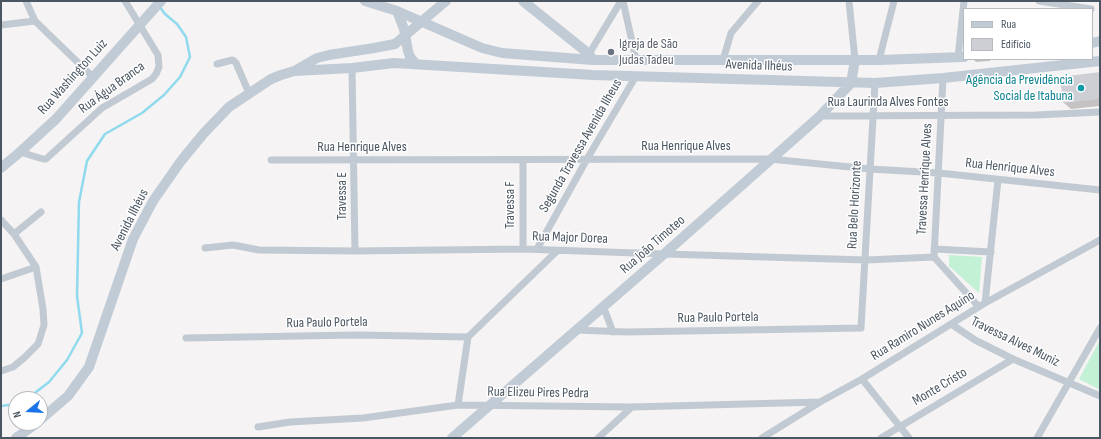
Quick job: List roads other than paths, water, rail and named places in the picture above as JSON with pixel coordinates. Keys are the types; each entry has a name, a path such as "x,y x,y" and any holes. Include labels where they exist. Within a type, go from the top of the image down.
{"main road":[{"name":"Rua Washington Luiz","path":"1,168 56,119 161,1"},
{"path":"365,1 397,11 421,21 446,1"},
{"path":"523,1 591,57"},
{"path":"397,11 403,24 404,35 410,57 416,64"},
{"name":"Avenida Ilhéus","path":"48,413 68,396 89,368 133,240 153,201 181,161 204,133 229,107 271,79 294,71 317,58 395,44 421,21 492,51 636,60 879,60 961,57"},
{"path":"851,83 855,60"},
{"name":"Avenida Ilhéus","path":"294,71 352,68 394,63 593,75 875,83 943,78 1100,61"},
{"name":"Rua João Timoteo","path":"452,438 664,254 770,159 785,148 820,116 851,83"},
{"path":"16,438 26,431"}],"street":[{"path":"26,1 35,21 93,77"},
{"path":"125,1 139,25"},
{"path":"591,57 622,1"},
{"path":"622,1 636,60"},
{"path":"723,60 731,32 758,1"},
{"path":"849,1 855,60"},
{"path":"879,60 894,1"},
{"path":"1043,1 1086,8"},
{"path":"961,57 963,20"},
{"path":"1,25 35,21"},
{"name":"Rua Água Branca","path":"20,152 46,159 102,108 152,79 159,67 158,55 139,25"},
{"path":"216,64 232,60 236,63 249,93"},
{"name":"Travessa E","path":"352,68 355,251"},
{"name":"Segunda Travessa Avenida Ilheus","path":"537,249 587,159 636,76"},
{"name":"Travessa Henrique Alves","path":"934,257 943,78"},
{"name":"Rua Belo Horizonte","path":"862,328 875,83"},
{"name":"Rua Laurinda Alves Fontes","path":"820,116 1036,115 1100,112"},
{"name":"Rua Henrique Alves","path":"271,160 770,159 870,169 939,173 1100,190"},
{"name":"Travessa F","path":"523,160 523,249"},
{"path":"982,305 990,252 998,180"},
{"path":"14,234 42,212"},
{"path":"1,220 14,234 36,267 39,278 44,317 44,325 38,344 25,358 13,367 1,371"},
{"name":"Rua Ramiro Nunes Aquino","path":"762,438 820,402 862,379 982,305 1100,240"},
{"name":"Rua Major Dorea","path":"205,248 238,245 259,250 355,251 537,249 866,260 934,257"},
{"path":"934,249 990,252"},
{"path":"458,405 468,337 557,250"},
{"path":"934,257 982,305"},
{"path":"1,279 36,267"},
{"path":"603,306 613,332"},
{"name":"Travessa Alves Muniz","path":"951,324 975,340 1013,359 1100,396"},
{"name":"Rua Paulo Portela","path":"576,330 613,332 862,328"},
{"path":"1037,438 1100,328"},
{"name":"Rua Paulo Portela","path":"186,338 358,335 468,337"},
{"name":"Monte Cristo","path":"881,438 1013,359"},
{"path":"862,379 909,438"},
{"name":"Rua Elizeu Pires Pedra","path":"258,427 290,422 363,418 458,405 632,407 820,402"},
{"path":"598,438 632,407"}],"waterway":[{"path":"37,391 49,382 67,360 82,333 77,296 79,202 87,161 105,134 142,113 164,95 180,77 190,57 186,37 177,24 165,14 159,6"},
{"path":"1,406 8,405"}],"place":[{"name":"Igreja de São Judas Tadeu","path":"611,52"},
{"name":"Agência da Previdência Social de Itabuna","path":"1081,88"}]}
